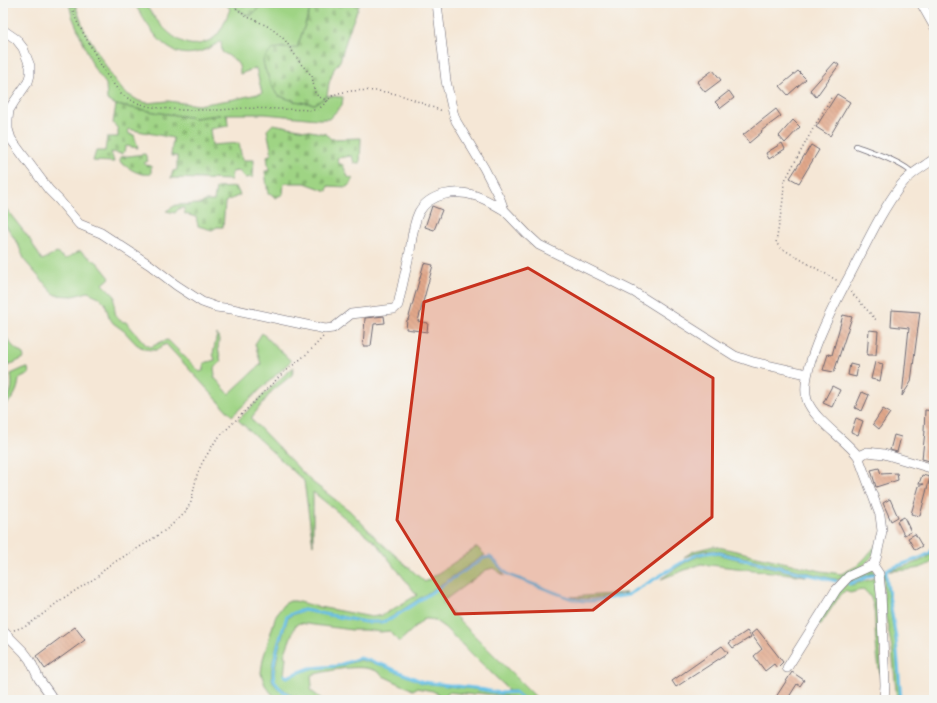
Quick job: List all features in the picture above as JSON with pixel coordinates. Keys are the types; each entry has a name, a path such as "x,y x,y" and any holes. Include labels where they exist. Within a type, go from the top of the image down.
{"street":[{"path":"437,3 446,80 453,112 456,121 484,168 504,210"},
{"path":"921,3 934,26"},
{"path":"3,30 16,39 23,48 30,66 28,82 9,110 8,129 18,150 48,190 59,200 79,224 101,233 150,265 202,302 216,307 260,314 325,329 332,328 351,314 394,309 398,305 416,221 423,206 431,199 440,195 464,193 476,196 504,210 539,244 634,292 735,356 753,362 807,374"},
{"path":"787,668 836,590 849,576 873,565 879,549 882,531 880,515 858,456 852,448 810,407 807,398 807,374 829,314 845,286 880,216 902,184 934,159"},
{"path":"858,456 867,452 884,454 934,469"},
{"path":"873,565 879,574 881,594 885,685 884,700"},
{"path":"4,631 24,652 42,684 54,700"}],"lane":[{"path":"856,146 900,164 910,170 913,174"}],"path":[{"path":"71,3 76,20 106,74 121,94 142,105 182,110 283,108 317,110 323,107 334,94 358,90 382,91 405,96 432,108 453,112"},
{"path":"230,3 247,17 271,28 285,40 301,64 312,76 315,93 329,101"},
{"path":"831,98 784,182 783,200 776,243 781,248 834,278 845,286 862,303 876,321"},
{"path":"4,631 26,626 62,599 97,577 108,566 167,529 185,513 191,502 197,475 202,463 216,440 281,375 308,352 332,328"}],"highlighted area":[{"path":"528,268 713,378 712,517 593,610 455,614 397,520 424,302"}],"green space":[{"path":"69,3 75,3 84,29 113,78 124,92 139,101 148,103 168,101 198,105 262,93 256,68 240,74 237,63 222,52 221,41 205,50 191,53 179,53 169,48 151,29 134,3 144,3 162,26 178,39 187,43 196,44 211,40 221,30 230,9 225,3 231,3 251,16 263,3 310,3 310,10 297,48 289,49 281,47 264,68 277,95 294,101 315,104 327,96 343,97 342,105 329,119 318,119 265,114 227,114 195,118 116,105 107,100 106,84 94,68 72,16"},
{"path":"231,3 263,3 251,16 241,12"},
{"path":"310,3 360,3 349,31 340,61 334,69 329,83 327,96 315,104 294,101 277,95 263,60 275,49 297,48 310,10"},
{"path":"116,105 195,118 227,114 228,126 210,129 212,145 239,143 242,160 254,160 253,177 245,178 239,171 232,172 231,180 171,178 173,171 177,170 177,156 171,156 173,138 128,129 129,134 134,135 138,148 126,146 123,154 111,152 114,162 93,161 96,151 105,151 107,137 118,137 118,129 113,123"},
{"path":"273,124 326,134 331,139 361,138 360,163 354,163 352,156 337,158 338,163 343,165 348,177 353,179 348,187 328,186 327,191 305,183 284,183 283,194 275,198 273,195 268,194 265,171 269,171 267,156 272,154 267,130"},
{"path":"145,154 148,161 144,163 151,166 151,174 139,173 120,162 120,157"},
{"path":"236,187 240,195 225,202 223,227 217,227 212,230 198,226 196,217 185,214 184,208 179,208 175,213 166,211 176,205 201,204 205,201 214,201 216,188"},
{"path":"3,205 29,238 42,260 57,253 65,259 80,251 98,263 110,278 103,284 115,296 115,313 119,319 126,322 146,345 151,347 168,340 200,372 204,370 204,363 215,360 213,354 217,334 221,362 214,368 214,377 229,394 261,364 255,344 262,333 291,361 232,416 166,344 156,350 152,350 144,349 136,344 124,331 113,323 109,317 105,303 99,297 88,292 73,296 55,295 25,261 18,244 3,221"},
{"path":"3,331 11,344 23,354 24,358 3,368"},
{"path":"294,367 292,375 272,391 252,417 252,420 311,481 350,511 379,541 425,582 477,547 485,555 390,618 382,621 365,621 304,609 287,616 273,659 272,676 273,682 277,687 294,700 281,700 272,694 265,685 261,673 263,659 276,615 284,604 290,601 295,601 372,617 383,615 417,595 376,543 313,492 313,545 304,481 238,420"},
{"path":"24,368 28,368 29,374 19,379 14,395 3,407 3,403 11,390 11,374"},
{"path":"877,544 875,551 867,562 839,580 714,550 703,551 684,557 694,551 714,546 821,571 841,574 857,566"},
{"path":"934,551 934,560 930,564 919,568 889,571 920,561"},
{"path":"712,553 806,576 701,564 661,579 691,559"},
{"path":"490,558 495,562 505,576 493,568 486,570 443,601 444,605 539,700 526,700 515,691 507,691 507,688 444,627 434,620 429,619 424,619 399,642 390,631 380,632 352,630 299,623 295,626 284,656 286,657 284,676 287,678 310,669 336,667 360,660 383,666 422,683 474,689 500,694 515,693 523,700 476,693 474,695 448,692 444,698 433,691 416,688 413,690 383,676 377,671 359,668 338,669 311,675 312,686 310,690 323,700 298,700 275,682 274,676 279,648 288,617 304,611 365,623 382,623 391,620 484,559"},
{"path":"873,569 875,572 855,579 848,584 851,585 876,578 882,681 877,656 874,607 869,595 865,591 860,590 850,593 846,590 839,597 820,625 818,623 839,591 855,576"},
{"path":"884,571 895,638 900,700 897,700 892,649 884,607"},
{"path":"626,593 606,597 571,597"}],"building":[{"path":"835,62 839,65 816,97 810,90"},
{"path":"713,70 721,80 705,92 697,82"},
{"path":"798,71 806,79 788,95 780,86"},
{"path":"729,91 734,98 721,108 715,102"},
{"path":"837,94 850,102 830,136 816,127"},
{"path":"776,109 781,116 761,131 762,132 749,143 743,135"},
{"path":"793,120 800,127 785,143 779,136"},
{"path":"782,143 785,149 769,159 766,153"},
{"path":"811,145 819,150 799,183 790,178"},
{"path":"432,206 442,210 434,230 425,227"},
{"path":"424,263 433,265 418,321 428,323 427,332 406,329 407,320"},
{"path":"892,310 920,312 911,382 902,396 909,328 891,326"},
{"path":"843,315 852,317 834,372 823,370 828,354 832,355"},
{"path":"384,316 385,323 374,324 371,346 363,346 365,318"},
{"path":"869,330 878,331 876,355 867,355"},
{"path":"875,362 883,364 880,381 871,379"},
{"path":"850,364 858,366 856,377 848,375"},
{"path":"832,386 840,390 832,407 823,403"},
{"path":"862,392 869,395 862,411 855,408"},
{"path":"883,409 890,413 879,429 873,424"},
{"path":"925,410 934,411 930,461 922,459 925,431"},
{"path":"856,418 863,421 858,435 851,432"},
{"path":"894,435 901,437 897,452 890,450"},
{"path":"879,468 881,474 897,473 898,480 876,487 871,470"},
{"path":"922,475 930,477 920,516 911,514 919,486 924,484 919,484"},
{"path":"890,499 898,517 891,521 883,503"},
{"path":"904,517 911,532 904,535 897,521"},
{"path":"915,534 922,546 915,550 908,538"},
{"path":"75,627 85,640 45,669 36,656"},
{"path":"757,629 783,662 777,668 774,664 765,671 754,656 762,649 751,634"},
{"path":"747,631 751,637 733,648 729,643"},
{"path":"722,646 728,653 676,687 672,681"},
{"path":"792,672 804,680 800,686 797,684 787,700 774,700"}],"waterway":[{"path":"901,700 896,638 886,570 920,558 930,553 934,546"},
{"path":"296,700 284,692 275,682 273,677 277,650 287,616 304,610 365,622 382,622 391,619 484,558 490,557 509,575 572,599 583,601 593,601 628,595 686,560 699,554 714,552 836,581"},
{"path":"849,584 875,574"},
{"path":"284,675 287,677 310,668 336,666 360,658 383,665 423,682 475,688 500,693 515,692 524,700"}]}
